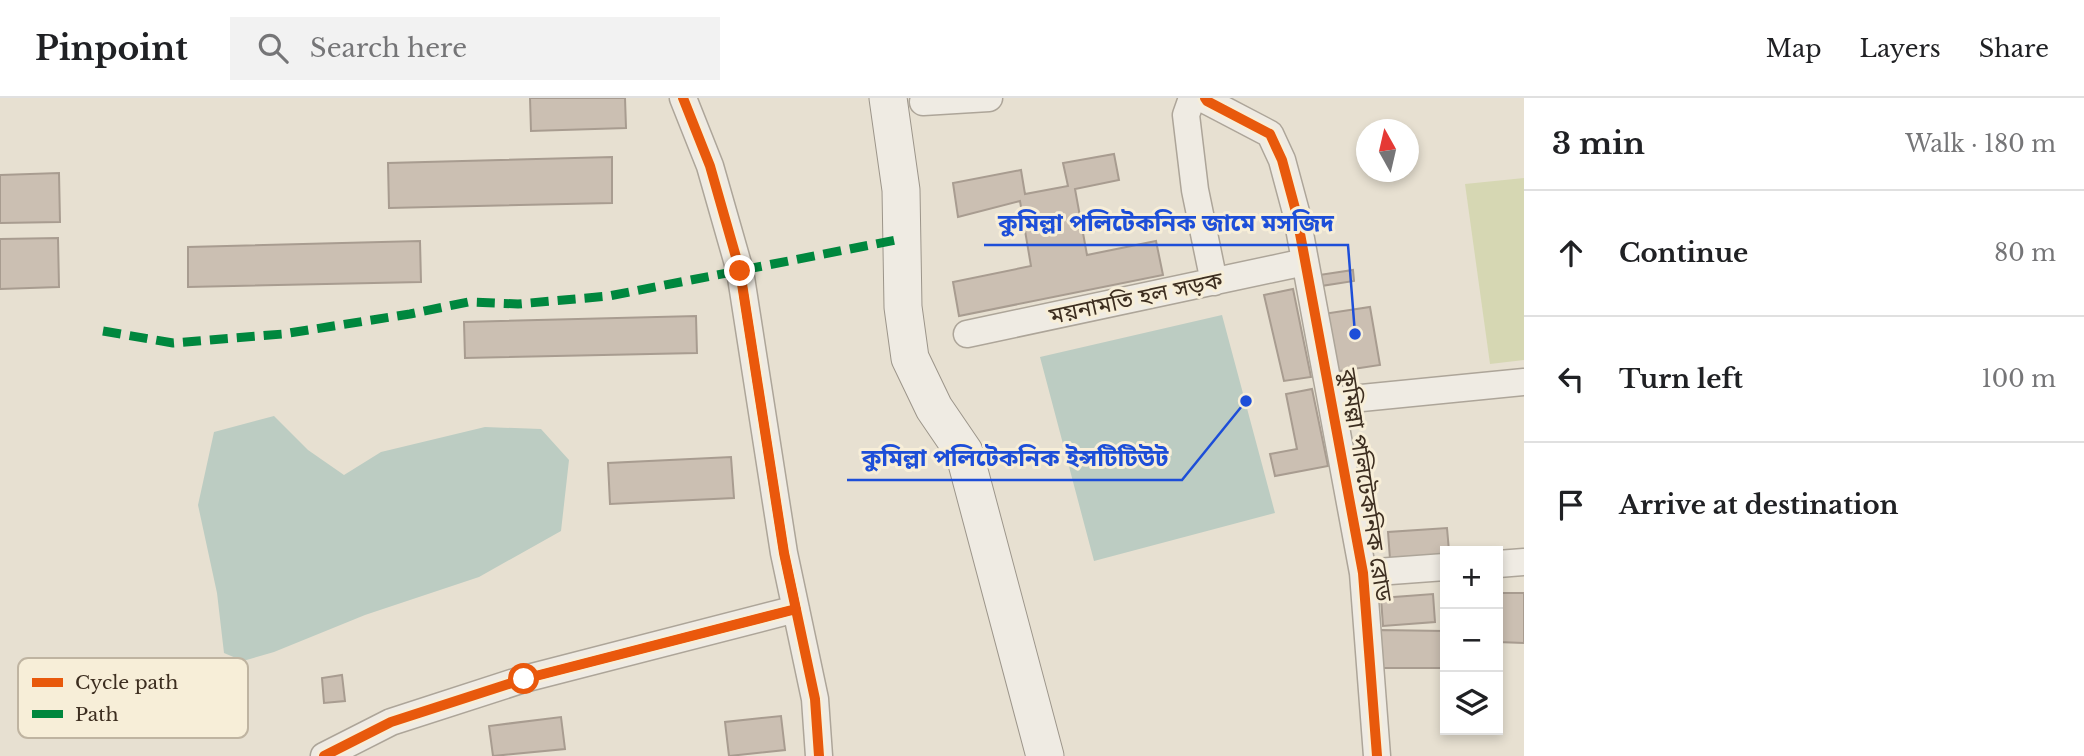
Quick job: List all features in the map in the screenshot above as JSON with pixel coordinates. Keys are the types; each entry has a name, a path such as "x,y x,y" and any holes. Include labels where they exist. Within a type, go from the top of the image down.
{"main road":[{"path":"905,100 901,190 903,307 911,358 934,408 964,452 1045,756"}],"street":[{"path":"682,98 710,166 740,271 784,553 815,699 819,756"},
{"path":"905,100 989,98"},
{"path":"1192,98 1186,115 1195,190 1214,282"},
{"name":"কুমিল্লা পলিটেকনিক রোড","path":"1205,98 1270,134 1282,160 1296,212 1363,573 1377,756"},
{"name":"ময়নামতি হল সড়ক","path":"967,334 1305,262"},
{"path":"1331,401 1523,389"},
{"path":"1503,564 1524,562"},
{"path":"1363,573 1440,568"},
{"path":"324,756 391,722 524,679 796,609"}],"green space":[{"path":"1524,178 1524,360 1490,364 1465,184"}],"shaded area":[{"path":"1222,315 1275,513 1094,561 1040,357"},
{"path":"274,416 308,450 344,475 381,452 485,427 541,429 569,460 561,531 479,577 365,615 274,652 248,660 236,658 224,653 217,593 198,505 214,432"}],"building":[{"path":"530,98 625,98 626,128 531,131"},
{"path":"1114,154 1119,180 1075,189 1087,255 1156,241 1163,275 959,316 953,282 1031,266 1020,201 958,217 953,183 1021,170 1025,194 1068,186 1063,163"},
{"path":"612,157 612,203 389,208 388,163"},
{"path":"59,173 60,222 0,223 0,175"},
{"path":"58,238 59,287 0,289 0,239"},
{"path":"420,241 421,282 188,287 188,247"},
{"path":"1353,270 1354,281 1321,286 1319,275"},
{"path":"1293,289 1311,377 1284,381 1264,295"},
{"path":"1370,307 1380,365 1333,372 1323,314"},
{"path":"696,316 697,353 465,358 464,322"},
{"path":"1312,389 1328,466 1275,476 1270,454 1297,449 1286,394"},
{"path":"731,457 734,498 610,504 608,463"},
{"path":"1447,528 1449,546 1440,546 1440,555 1390,559 1388,532"},
{"path":"1503,593 1524,593 1524,643 1503,642"},
{"path":"1433,594 1435,622 1383,626 1381,598"},
{"path":"1379,630 1440,631 1440,668 1379,668"},
{"path":"342,675 345,701 324,703 322,678"},
{"path":"781,716 785,750 729,756 725,722"},
{"path":"561,717 565,749 493,756 489,726"}],"marked path":[{"path":"103,331 173,343 283,334 468,302 518,304 609,296 901,239"}],"cycle path":[{"path":"683,98 710,166 740,271 784,553 815,699 819,756"},
{"path":"1205,98 1270,134 1282,160 1296,212 1363,573 1377,756"},
{"path":"324,756 391,722 524,679 796,609"}],"place":[{"name":"কুমিল্লা পলিটেকনিক জামে মসজিদ","path":"1355,334"},
{"name":"কুমিল্লা পলিটেকনিক ইন্সটিটিউট","path":"1246,401"}],"route":[{"path":"524,679 796,609 784,553 740,271"}]}
